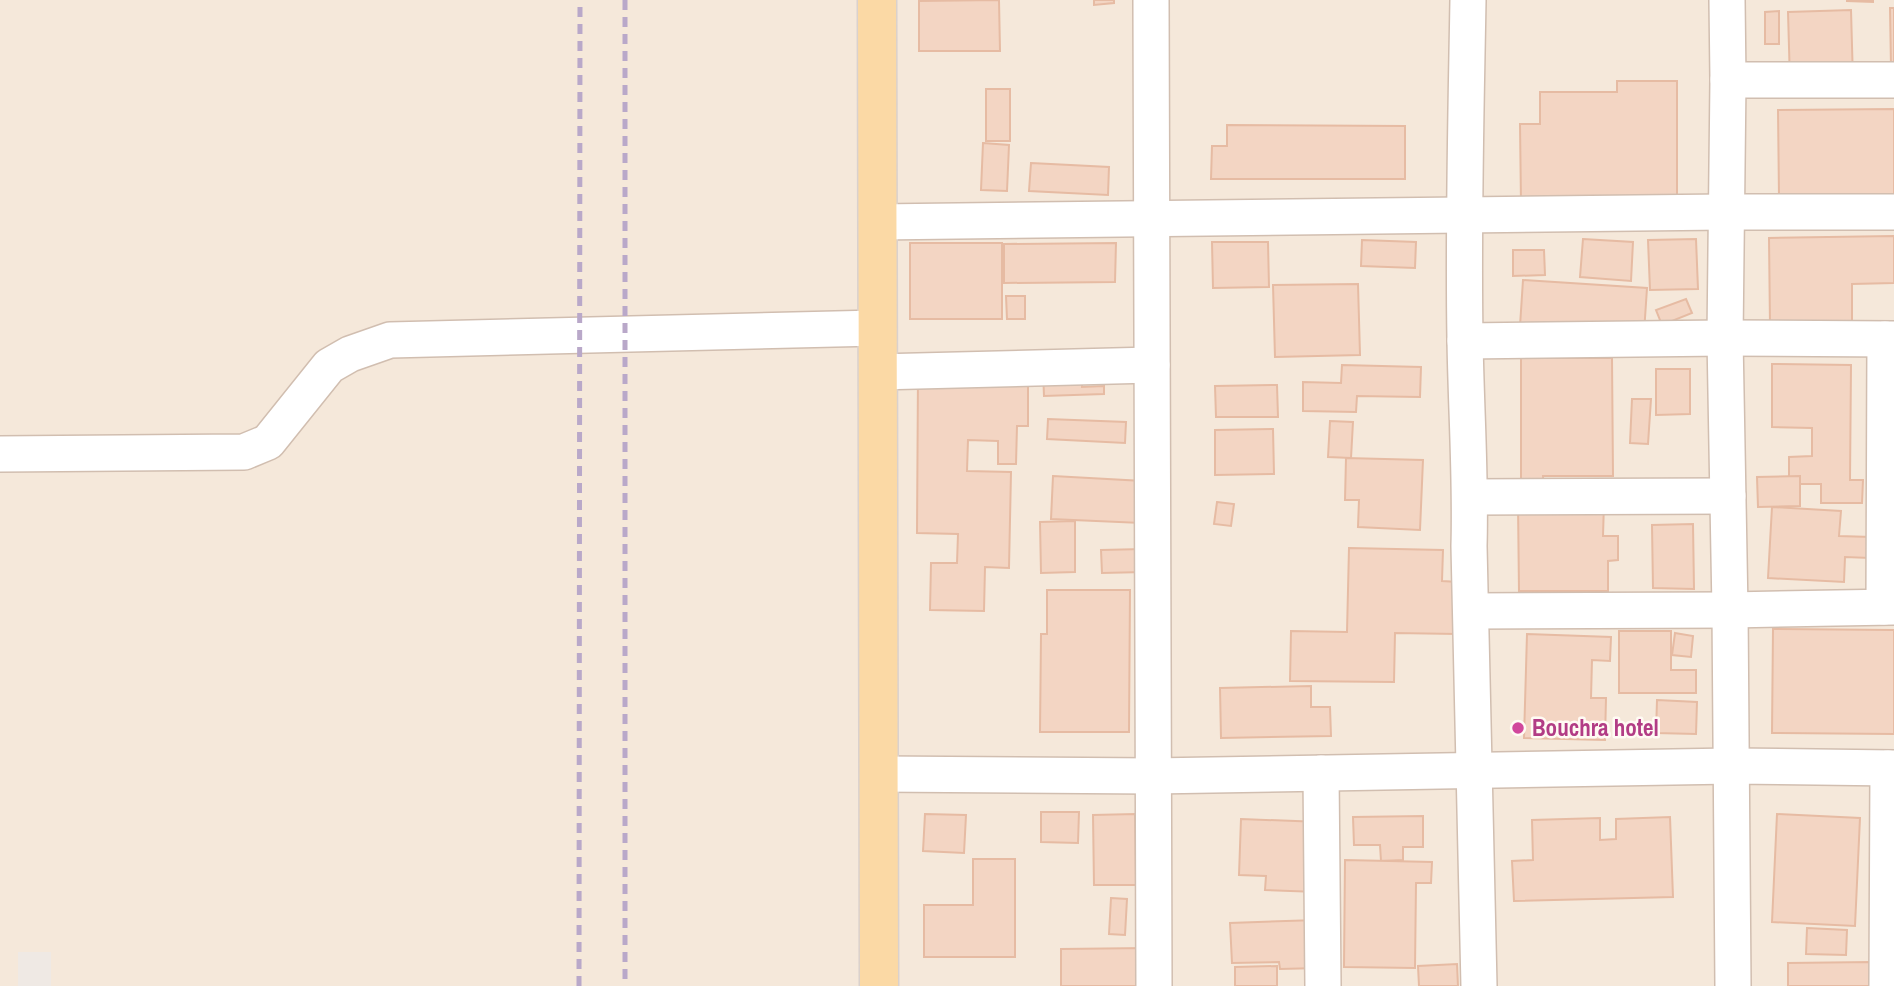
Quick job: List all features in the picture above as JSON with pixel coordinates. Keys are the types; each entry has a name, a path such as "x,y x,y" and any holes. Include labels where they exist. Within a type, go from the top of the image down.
{"main road":[{"path":"877,0 878,986"}],"street":[{"path":"1151,0 1154,986"},
{"path":"1468,0 1464,215 1465,341 1471,497 1469,546 1479,986"},
{"path":"1727,0 1725,338 1733,986"},
{"path":"1728,80 1894,80"},
{"path":"877,222 1894,212"},
{"path":"0,454 244,452 268,442 329,366 350,354 390,340 877,328"},
{"path":"1465,341 1890,339 1889,607 1471,611"},
{"path":"877,372 1152,365"},
{"path":"1471,497 1728,496"},
{"path":"878,774 1153,776 1732,766 1891,768 1886,986"},
{"path":"1321,773 1323,986"}],"shaded area":[{"path":"0,0 1894,0 1894,986 0,986"},
{"path":"18,952 51,952 51,986 18,986"}],"building":[{"path":"999,0 1000,51 919,51 919,1"},
{"path":"1094,0 1114,0 1114,3 1094,5"},
{"path":"1873,0 1873,2 1847,1"},
{"path":"1890,8 1894,8 1894,67 1891,67"},
{"path":"1851,10 1853,81 1790,82 1788,12"},
{"path":"1779,11 1779,44 1765,44 1765,12"},
{"path":"1617,81 1677,81 1677,196 1608,196 1608,203 1521,203 1520,124 1540,124 1540,92 1617,92"},
{"path":"986,89 1010,89 1010,141 986,141"},
{"path":"1894,109 1894,196 1779,197 1778,110"},
{"path":"1227,125 1405,126 1405,179 1211,179 1212,146 1227,146"},
{"path":"983,143 1009,145 1007,191 981,190"},
{"path":"1031,163 1109,167 1108,195 1029,191"},
{"path":"1894,236 1894,283 1852,284 1852,324 1770,325 1769,238"},
{"path":"1583,239 1633,242 1631,281 1580,277"},
{"path":"1696,239 1698,289 1650,290 1648,240"},
{"path":"1362,240 1416,242 1415,268 1361,266"},
{"path":"1212,242 1268,242 1269,287 1213,288"},
{"path":"910,243 1002,243 1002,319 910,319"},
{"path":"1116,243 1115,282 1004,283 1004,244"},
{"path":"1513,250 1544,250 1545,275 1513,276"},
{"path":"1523,280 1647,288 1644,333 1520,326"},
{"path":"1358,284 1360,355 1275,357 1273,285"},
{"path":"1006,296 1025,296 1025,319 1007,319"},
{"path":"1686,299 1692,313 1662,325 1656,310"},
{"path":"1521,358 1612,358 1613,476 1543,476 1544,491 1521,490"},
{"path":"1772,364 1851,365 1850,480 1863,480 1862,503 1821,503 1821,484 1789,484 1789,457 1812,456 1812,428 1772,427"},
{"path":"1342,365 1421,367 1420,397 1357,396 1356,412 1303,411 1303,382 1341,383"},
{"path":"1082,369 1082,387 1104,386 1104,394 1044,396 1043,370"},
{"path":"1656,369 1690,369 1690,414 1656,415"},
{"path":"918,374 1028,376 1028,426 1017,426 1016,464 998,464 998,441 968,440 967,471 1011,472 1009,568 985,567 984,611 930,610 931,563 957,563 958,534 917,533"},
{"path":"1277,385 1278,417 1216,417 1215,386"},
{"path":"1632,399 1651,399 1648,444 1630,443"},
{"path":"1048,419 1126,422 1125,443 1047,439"},
{"path":"1330,421 1353,422 1351,458 1328,457"},
{"path":"1273,429 1274,474 1215,475 1215,430"},
{"path":"1346,458 1423,460 1420,530 1358,527 1359,500 1345,500"},
{"path":"1053,476 1143,481 1141,523 1051,519"},
{"path":"1800,476 1800,506 1758,507 1757,477"},
{"path":"1217,502 1234,504 1231,526 1214,524"},
{"path":"1604,503 1603,536 1618,536 1618,560 1608,561 1608,591 1519,591 1518,504"},
{"path":"1772,507 1841,511 1839,536 1871,537 1870,558 1845,557 1844,582 1768,578"},
{"path":"1075,521 1075,572 1041,573 1040,522"},
{"path":"1693,524 1694,589 1653,588 1652,525"},
{"path":"1349,548 1443,550 1442,581 1458,582 1457,634 1395,633 1394,682 1290,681 1291,631 1347,632"},
{"path":"1143,549 1144,572 1102,573 1101,550"},
{"path":"1047,590 1130,590 1129,732 1040,732 1041,634 1047,634"},
{"path":"1773,629 1894,630 1894,734 1772,733"},
{"path":"1619,631 1671,631 1671,670 1696,670 1696,693 1619,693"},
{"path":"1675,633 1693,636 1691,657 1672,655"},
{"path":"1527,634 1611,637 1610,661 1592,660 1591,698 1606,698 1605,740 1524,738"},
{"path":"1311,686 1311,707 1330,707 1331,736 1221,738 1220,688"},
{"path":"1657,700 1697,702 1696,734 1656,733"},
{"path":"1041,812 1079,812 1078,843 1041,842"},
{"path":"925,814 966,815 964,853 923,851"},
{"path":"1135,814 1136,885 1094,885 1093,815"},
{"path":"1777,814 1860,818 1855,926 1772,922"},
{"path":"1423,816 1423,847 1403,847 1403,860 1381,861 1380,845 1354,845 1353,817"},
{"path":"1670,817 1673,897 1514,901 1512,861 1533,860 1532,820 1600,818 1600,840 1616,839 1616,819"},
{"path":"1241,819 1320,822 1317,892 1265,890 1266,876 1239,875"},
{"path":"973,859 1015,859 1015,957 924,957 924,905 973,905"},
{"path":"1345,860 1432,862 1431,883 1416,883 1415,968 1344,967"},
{"path":"1111,898 1127,899 1125,935 1109,934"},
{"path":"1317,920 1319,968 1280,969 1279,962 1232,963 1230,923"},
{"path":"1807,928 1847,930 1846,955 1806,954"},
{"path":"1147,948 1146,986 1061,986 1061,949"},
{"path":"1871,962 1872,986 1788,986 1788,963"},
{"path":"1457,964 1458,986 1419,986 1418,966"},
{"path":"1277,966 1277,986 1235,986 1235,967"}],"railway":[{"path":"579,986 580,0"},
{"path":"625,0 625,986"}],"place":[{"name":"Bouchra hotel","path":"1518,728"}]}
